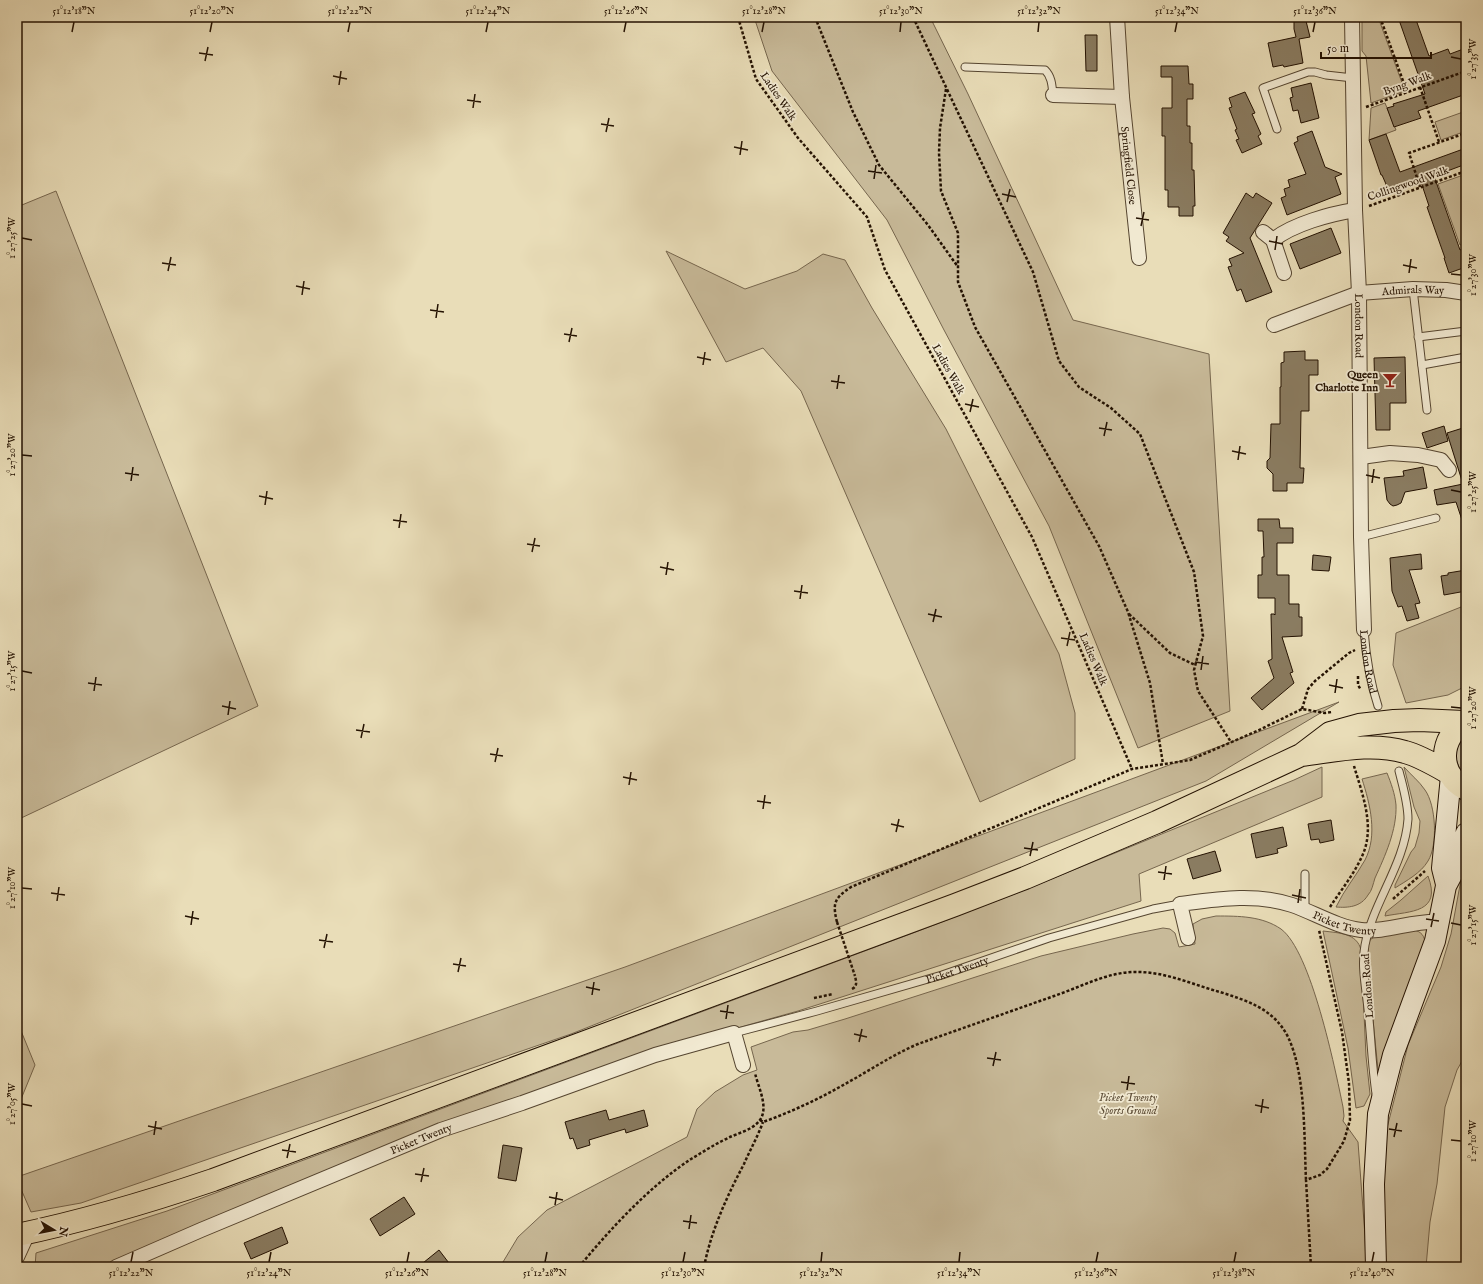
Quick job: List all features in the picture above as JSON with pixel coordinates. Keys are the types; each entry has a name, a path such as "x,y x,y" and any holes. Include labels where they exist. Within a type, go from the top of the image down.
{"main road":[{"path":"23,1234 103,1215 213,1180 955,905 1124,837 1301,755 1330,733 1340,729 1378,722 1408,720 1465,722"},
{"path":"1455,779 1445,762 1446,744 1455,730 1465,722"},
{"path":"1301,755 1339,751 1351,748 1380,747 1404,752 1424,760 1455,779"},
{"name":"London Road","path":"1446,886 1442,868 1455,779"},
{"name":"London Road","path":"1376,1267 1374,1184 1378,1114 1393,1056 1435,941 1446,886 1455,869 1460,848 1466,834"}],"street":[{"name":"Springfield Close","path":"1117,17 1122,96 1139,258"},
{"name":"London Road","path":"1352,17 1355,210 1359,293 1361,537 1364,630"},
{"path":"1052,95 1122,96"},
{"path":"1284,273 1268,236 1280,234 1322,217 1355,210"},
{"name":"Admirals Way","path":"1274,325 1359,293 1413,289 1446,290 1466,293"},
{"path":"1360,457 1390,453 1418,455 1441,460 1449,470"},
{"name":"Picket Twenty","path":"1180,904 1215,899 1250,897 1278,901 1346,926 1368,930 1419,922 1440,922"},
{"path":"1180,904 1188,938"},
{"path":"734,1033 743,1065"},
{"name":"Picket Twenty","path":"116,1267 441,1130 522,1103 621,1066 734,1033"},
{"path":"17,1257 23,1234"}],"lane":[{"path":"965,67 1045,70 1049,74 1051,80 1052,95"},
{"path":"1277,129 1263,88 1308,72 1353,78"},
{"path":"1413,289 1427,410"},
{"path":"1418,337 1466,331"},
{"path":"1422,365 1466,357"},
{"path":"1361,537 1436,518"},
{"name":"London Road","path":"1364,630 1367,668 1378,706"},
{"name":"London Road","path":"1378,1114 1364,971 1365,947 1368,930 1403,845 1405,835 1407,809 1399,771"},
{"path":"1305,874 1305,910"},
{"name":"Picket Twenty","path":"734,1033 942,975 1049,938 1153,909 1180,904"}],"path":[{"name":"Ladies Walk","path":"738,17 756,79 798,138 867,217 885,270 1032,536 1132,769"},
{"path":"815,17 854,112 879,165 928,225 958,267"},
{"path":"913,17 1034,272 1059,361 1080,387 1111,408 1140,434 1194,572 1203,636 1194,670 1198,691 1231,742"},
{"path":"1380,17 1407,92"},
{"name":"Byng Walk","path":"1354,111 1466,71"},
{"path":"1420,87 1439,142"},
{"path":"946,88 940,128 939,153 941,191 958,233 958,282 975,327 1099,546 1129,614 1150,683 1163,764"},
{"path":"1420,187 1409,153 1466,133"},
{"name":"Collingwood Walk","path":"1355,210 1466,171"},
{"path":"1129,614 1170,653 1196,665"},
{"path":"1302,709 1308,689 1315,681 1349,653 1356,650"},
{"path":"850,989 856,985 856,981 837,922 834,902 840,895 851,887 1132,769 1190,760 1286,718 1302,709 1326,713 1334,712 1340,729"},
{"path":"1330,907 1358,864 1366,844 1366,806 1351,748"},
{"path":"1391,900 1428,868"},
{"path":"1306,1180 1320,1175 1327,1168 1344,1141 1350,1120 1349,1083 1342,1032 1318,926"},
{"path":"579,1267 646,1195 669,1176 691,1159 752,1126 760,1120 764,1122 804,1105 843,1085 904,1050 918,1044 1106,977 1138,972 1174,978 1245,1001 1264,1010 1278,1021 1291,1045 1300,1080 1311,1267"},
{"path":"814,998 836,993"},
{"path":"704,1267 715,1229 734,1183 764,1122"}],"green space":[{"path":"754,17 930,17 968,94 1073,320 1209,354 1230,711 1138,748 1049,526 887,220 772,71"},
{"path":"1362,17 1378,17 1405,91 1371,103 1366,56 1362,51"},
{"path":"1385,103 1396,130 1369,140 1371,108"},
{"path":"1466,111 1466,131 1441,140 1435,122"},
{"path":"1466,174 1466,243 1460,245 1438,184"},
{"path":"56,191 258,706 17,820 17,207"},
{"path":"666,251 745,289 797,271 823,254 845,260 872,308 946,429 1059,654 1075,713 1075,759 980,802 801,391 763,348 726,362"},
{"path":"1466,605 1466,686 1448,695 1406,703 1393,665 1396,633"},
{"path":"1339,702 1206,781 571,1034 81,1203 31,1212 17,1180 17,1177 625,967"},
{"path":"1466,734 1466,777 1457,761 1456,750 1461,739"},
{"path":"1322,767 1322,797 1139,874 1141,901 798,1011 651,1052 295,1187 102,1267 35,1267 36,1253 167,1211 913,933 1017,893 1294,780"},
{"path":"1404,767 1425,790 1429,797 1432,805 1434,835 1431,854 1428,861 1413,876 1395,888 1395,885 1411,852 1415,847 1419,833 1420,821 1414,807"},
{"path":"1387,773 1394,793 1396,814 1395,824 1386,852 1371,889 1365,899 1354,906 1336,907 1365,860 1369,850 1372,830 1370,809 1362,779"},
{"path":"1466,860 1466,1054 1457,1070 1445,1107 1437,1184 1430,1222 1426,1267 1385,1267 1383,1226 1385,1136 1408,1045 1441,967 1451,934"},
{"path":"1428,876 1431,888 1431,897 1427,904 1414,911 1385,916 1386,912"},
{"name":"Picket Twenty Sports Ground","path":"1216,916 1233,916 1258,919 1274,925 1281,929 1292,941 1302,961 1312,985 1328,1039 1343,1107 1343,1121 1358,1142 1366,1267 500,1267 518,1237 547,1210 687,1137 697,1109 715,1092 743,1075 757,1070 751,1047 793,1032 808,1030 845,1019 1041,956 1133,934 1163,928 1170,929 1175,933 1179,947 1195,944 1193,924 1202,919"},
{"path":"1413,930 1422,934 1425,944 1380,1069 1378,1070 1369,979 1368,947 1370,940 1374,937"},
{"path":"1323,931 1341,933 1351,937 1356,940 1361,950 1366,1056 1370,1094 1364,1106 1356,1108 1348,1048"},
{"path":"17,1021 35,1065 17,1109"}],"building":[{"path":"1294,17 1305,17 1310,37 1299,39 1303,63 1284,67 1283,65 1273,67 1268,43 1296,37"},
{"path":"1398,17 1415,17 1429,56 1448,49 1450,54 1466,48 1466,94 1418,111 1421,118 1394,127 1387,108 1394,106 1393,104 1425,94"},
{"path":"1085,35 1097,35 1097,71 1086,71"},
{"path":"1161,66 1188,66 1189,84 1193,84 1193,99 1187,99 1187,126 1190,126 1190,143 1192,143 1192,170 1194,170 1195,206 1193,206 1193,216 1179,216 1179,207 1168,207 1168,190 1165,190 1165,136 1162,136 1162,108 1172,108 1172,77 1161,77"},
{"path":"1311,83 1319,118 1301,123 1298,110 1293,111 1290,98 1293,97 1291,88"},
{"path":"1245,92 1255,113 1252,114 1261,134 1258,136 1262,144 1242,153 1236,140 1239,139 1229,108 1232,107 1229,98"},
{"path":"1312,131 1325,167 1342,174 1335,177 1341,194 1287,215 1281,198 1286,196 1284,189 1290,187 1288,180 1306,174 1294,143 1298,141 1297,137"},
{"path":"1386,134 1400,172 1466,148 1466,164 1434,176 1460,250 1466,247 1466,267 1449,273 1427,207 1429,206 1420,179 1389,191 1381,175 1369,140"},
{"path":"1246,193 1253,198 1256,193 1272,203 1250,238 1272,292 1246,302 1241,289 1237,291 1228,267 1232,266 1229,259 1244,253 1226,241 1229,237 1223,233"},
{"path":"1331,228 1341,253 1300,269 1290,244"},
{"path":"1305,351 1305,360 1318,360 1318,375 1309,375 1309,411 1301,411 1300,468 1304,468 1303,483 1287,483 1287,491 1273,491 1273,474 1267,468 1267,461 1270,458 1271,424 1280,424 1281,363 1284,362 1284,352"},
{"name":"Queen Charlotte Inn","path":"1405,357 1406,403 1390,403 1390,430 1376,430 1374,358"},
{"path":"1444,426 1448,441 1427,448 1422,433"},
{"path":"1466,427 1466,525 1464,526 1456,502 1437,505 1434,490 1463,484 1447,433"},
{"path":"1423,467 1427,488 1405,492 1401,503 1393,506 1390,504 1387,500 1384,478 1404,476 1403,471"},
{"path":"1258,519 1279,519 1280,528 1293,528 1293,543 1277,543 1277,575 1289,575 1289,604 1299,604 1299,617 1302,617 1302,636 1282,637 1293,672 1290,673 1294,683 1262,710 1251,698 1274,678 1268,661 1272,659 1271,614 1275,615 1275,598 1258,598 1258,575 1262,575 1262,557 1264,557 1263,531 1258,531"},
{"path":"1421,554 1422,569 1409,570 1420,603 1415,604 1419,618 1407,621 1402,606 1398,607 1392,591 1390,558"},
{"path":"1313,555 1331,557 1329,571 1312,570"},
{"path":"1466,570 1466,591 1444,595 1441,576 1448,575 1448,573"},
{"path":"1331,820 1334,840 1320,843 1319,839 1311,840 1308,824"},
{"path":"1283,827 1287,846 1277,849 1278,853 1256,858 1251,834"},
{"path":"1215,851 1221,871 1193,879 1187,859"},
{"path":"606,1110 609,1120 644,1110 648,1126 626,1133 625,1129 589,1140 590,1145 577,1149 573,1138 570,1139 565,1122"},
{"path":"503,1145 522,1148 516,1181 498,1178"},
{"path":"404,1197 415,1214 380,1236 370,1219"},
{"path":"282,1227 288,1243 251,1259 244,1243"},
{"path":"439,1250 452,1267 418,1267"}],"place":[{"name":"Queen Charlotte Inn","path":"1390,380"}]}
